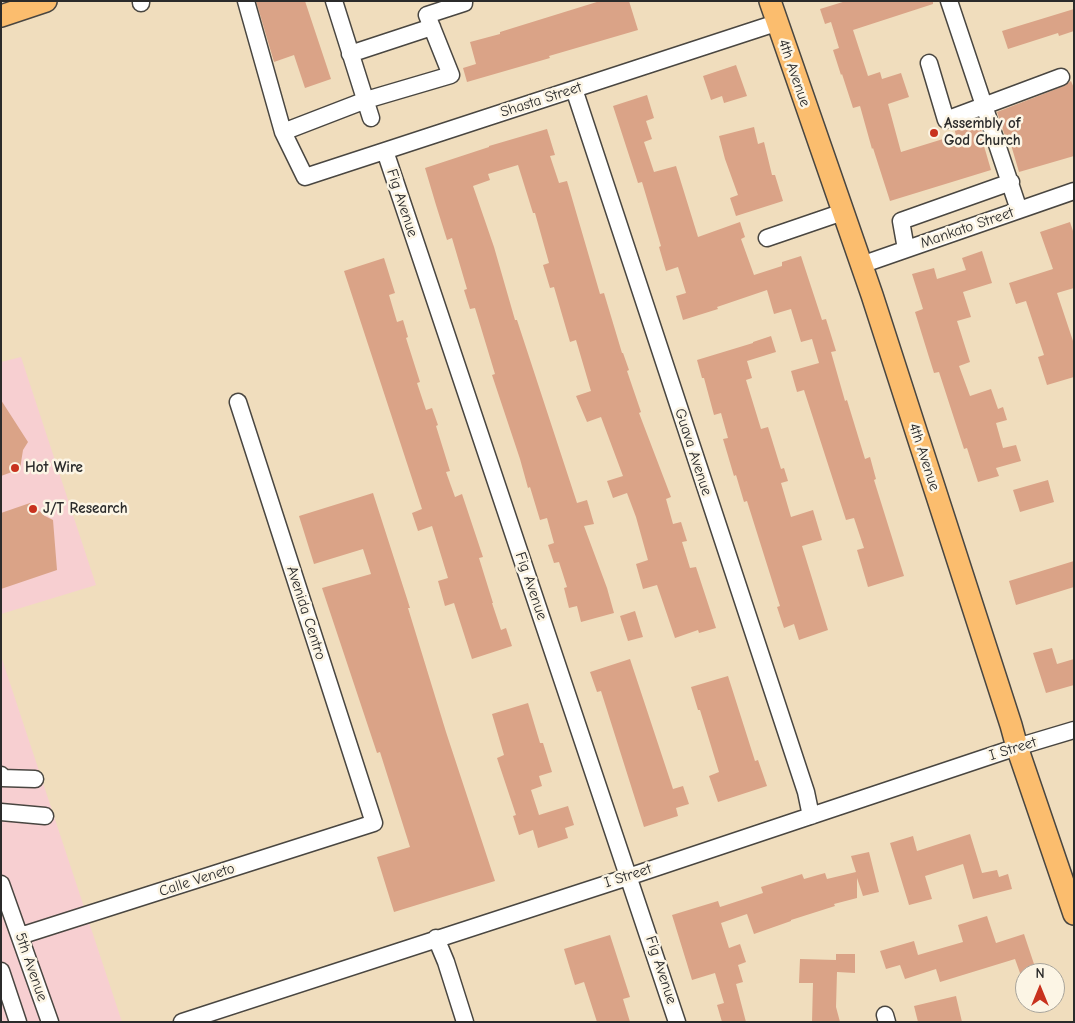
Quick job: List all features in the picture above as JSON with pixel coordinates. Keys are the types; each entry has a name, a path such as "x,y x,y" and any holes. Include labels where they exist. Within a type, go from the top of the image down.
{"main road":[{"path":"1,16 46,1"},
{"name":"4th Avenue","path":"770,1 861,265 993,669 1016,747 1074,914"}],"street":[{"path":"246,1 283,132 366,100 451,75 427,14"},
{"path":"334,1 371,118"},
{"path":"350,54 427,14 464,3 464,1"},
{"path":"949,1 1019,210"},
{"name":"Shasta Street","path":"283,132 306,177 776,23"},
{"path":"929,63 946,120 1061,77"},
{"name":"Guava Avenue","path":"574,89 806,792 812,816"},
{"name":"Fig Avenue","path":"385,151 678,1022"},
{"path":"906,249 901,221 1011,182"},
{"name":"Mankato Street","path":"861,265 1074,191"},
{"path":"767,238 843,212"},
{"name":"Avenida Centro","path":"238,402 374,823"},
{"name":"I Street","path":"182,1022 628,877 1016,747 1074,730"},
{"path":"1,775 2,778 34,779"},
{"path":"1,812 45,816"},
{"name":"Calle Veneto","path":"20,936 374,823"},
{"name":"5th Avenue","path":"1,884 50,1022"},
{"path":"436,938 446,962 465,1022"},
{"name":"5th Avenue","path":"1,971 18,1022"}],"shaded area":[{"path":"21,357 96,585 1,614 1,362"},
{"path":"1,656 122,1022 1,1022"}],"building":[{"path":"256,1 305,1 331,79 305,88 294,55 274,62"},
{"path":"600,1 629,1 638,30 467,82 463,68 476,64 470,42"},
{"path":"846,1 933,1 933,4 853,30 868,76 880,72 882,79 901,73 909,97 888,104 901,152 956,135 954,128 978,120 987,145 984,146 991,170 890,201 872,149 860,106 853,108 841,75 833,50 839,48 831,22 825,24 820,9"},
{"path":"1074,9 1074,31 1059,36 1058,33 1008,49 1002,31"},
{"path":"736,65 747,96 724,103 722,96 711,100 703,76"},
{"path":"1071,81 1074,88 1074,156 1019,172 1009,138 1006,139 997,112 1064,86"},
{"path":"647,95 654,118 646,121 652,139 644,142 654,172 676,166 698,237 740,222 745,237 741,239 754,275 782,266 782,262 801,256 822,320 826,319 836,351 831,352 845,401 847,400 865,459 870,457 876,479 874,480 904,576 868,587 857,550 864,548 854,518 846,520 804,390 797,392 791,371 819,363 812,339 801,342 791,309 774,314 767,290 683,320 676,296 686,293 678,267 666,271 659,247 661,246 642,182 638,183 613,106"},
{"path":"754,127 758,144 764,142 772,175 775,175 783,201 736,216 730,198 738,195 719,136"},
{"path":"547,129 555,155 550,156 559,183 567,181 600,294 604,293 629,370 627,371 641,412 639,413 671,497 666,499 673,524 681,522 687,541 682,542 690,568 696,567 716,628 699,633 698,630 675,638 657,585 643,589 636,564 648,560 636,517 627,493 613,498 607,481 623,476 601,417 587,422 576,396 591,391 576,340 570,342 554,287 550,288 543,265 549,263 535,213 533,213 518,165 488,174 490,180 473,186 494,247 515,320 517,320 577,503 587,500 594,524 584,526 607,588 614,613 581,622 577,606 569,608 564,588 567,587 559,562 554,563 548,545 554,543 547,518 540,520 530,487 528,488 492,375 495,374 475,308 470,309 464,290 467,289 452,238 447,240 425,168"},
{"path":"1070,222 1074,234 1074,288 1057,293 1074,344 1074,377 1047,385 1038,357 1044,355 1026,301 1016,304 1009,283 1053,269 1040,232"},
{"path":"982,251 992,283 963,292 971,317 957,321 970,362 959,366 970,396 991,389 998,409 1003,407 1007,420 996,423 1003,448 1016,445 1021,461 996,468 999,476 978,482 967,448 964,449 939,372 934,373 915,312 923,309 912,274 934,268 937,279 966,270 962,258"},
{"path":"384,258 395,293 389,295 397,322 403,320 408,337 406,338 420,382 417,383 426,410 432,408 438,425 436,426 450,471 446,472 455,497 462,494 483,557 479,558 492,603 501,630 506,628 512,646 472,659 454,603 445,606 438,581 448,578 432,526 418,531 412,513 422,509 344,271"},
{"path":"771,336 776,352 747,361 752,378 746,380 761,429 768,427 781,469 784,468 788,481 781,483 791,517 813,510 822,540 802,546 828,630 799,640 794,624 784,628 777,607 780,606 747,501 744,502 723,439 728,438 721,413 714,415 697,360"},
{"path":"1,400 28,442 23,450 20,469 1,476"},
{"path":"1048,480 1054,502 1020,512 1013,490"},
{"path":"373,493 410,608 408,608 446,732 495,881 394,912 377,857 410,847 380,752 377,753 322,588 371,574 363,549 314,564 299,516"},
{"path":"30,503 45,516 53,520 57,570 1,589 1,513"},
{"path":"1074,561 1074,587 1016,605 1009,581"},
{"path":"635,611 643,637 628,641 620,616"},
{"path":"1052,648 1057,664 1074,659 1074,685 1046,693 1033,653"},
{"path":"630,659 673,789 683,786 689,804 676,808 678,816 644,827 601,691 597,692 590,672"},
{"path":"728,676 755,761 758,760 767,786 718,802 709,776 719,772 691,687"},
{"path":"528,703 540,743 543,743 552,772 539,776 542,786 531,790 539,815 568,806 574,825 565,828 568,838 538,848 533,830 519,835 513,816 516,815 497,758 504,755 492,714"},
{"path":"970,834 982,873 997,870 999,877 1008,874 1012,889 973,899 963,864 925,876 932,899 909,905 890,843 913,836 917,851"},
{"path":"869,852 879,892 863,896 857,878 857,898 834,904 835,906 754,934 747,914 721,923 729,948 740,944 746,962 738,965 743,982 736,984 746,1022 722,1022 717,1005 724,1003 715,973 692,980 672,915 718,901 720,907 763,893 761,887 802,874 804,879 825,873 827,879 856,872 851,856"},
{"path":"987,916 996,943 1024,934 1034,963 1016,963 1015,959 940,982 936,969 905,979 900,965 886,969 880,951 914,941 918,955 963,942 958,925"},
{"path":"610,935 630,997 623,999 630,1022 597,1022 584,982 575,985 564,949"},
{"path":"836,954 855,954 855,973 837,972 836,1007 840,1022 812,1022 813,983 799,983 800,959 836,960"},
{"path":"956,996 962,1022 918,1022 914,1006"}],"place":[{"name":"Assembly of God Church","path":"934,133"},
{"name":"Hot Wire","path":"15,468"},
{"name":"J/T Research","path":"33,509"}]}
